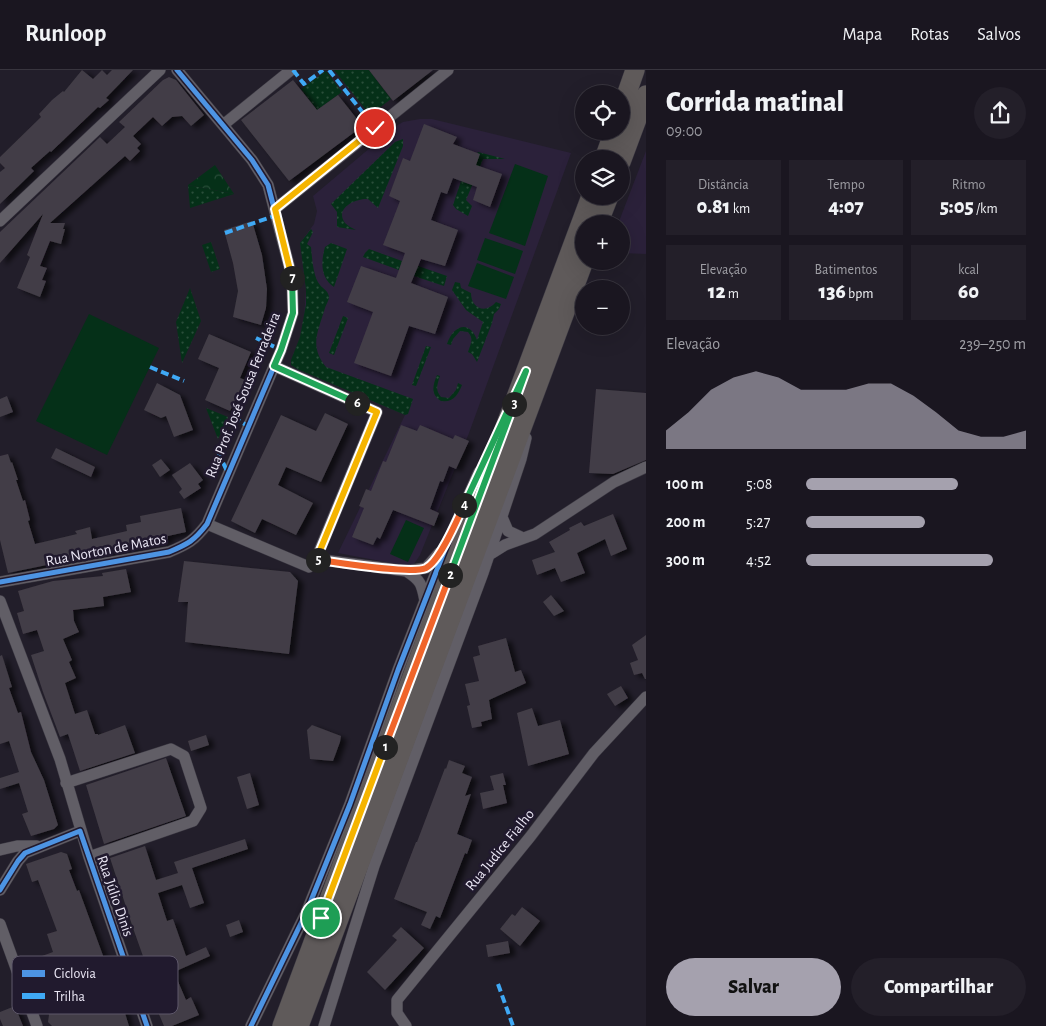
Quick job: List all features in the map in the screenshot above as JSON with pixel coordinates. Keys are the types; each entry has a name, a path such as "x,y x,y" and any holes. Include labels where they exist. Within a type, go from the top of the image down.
{"main road":[{"path":"630,85 635,70"},
{"path":"625,150 646,95"},
{"path":"299,1026 534,372 588,205"},
{"path":"282,1026 534,372 580,270"}],"street":[{"path":"0,221 160,70"},
{"name":"Rua Prof. José Sousa Ferradeira","path":"177,70 252,160 268,184 292,277 294,293 293,313 281,350 207,524"},
{"path":"222,125 291,70"},
{"path":"275,209 448,70"},
{"path":"207,524 309,567 316,560 377,412 274,366"},
{"path":"324,1026 374,866 489,555 521,459 534,372"},
{"path":"251,1026 306,913 350,804 398,670 449,539 534,372"},
{"path":"489,555 505,545 535,534 614,482 646,467"},
{"path":"502,517 508,531 523,538"},
{"name":"Rua Norton de Matos","path":"0,582 169,552 197,538 207,524"},
{"path":"316,560 406,570 426,568 434,561 449,539"},
{"path":"406,570 417,578 422,586 425,602"},
{"name":"Rua Júlio Dinis","path":"0,601 60,759 88,857 123,956"},
{"name":"Rua Judice Fialho","path":"406,1026 396,1013 397,1000 530,837 594,753 646,697"},
{"path":"66,783 171,748 184,756 201,808 193,821 88,857"},
{"path":"0,890 25,853 38,846 80,831"},
{"path":"0,850 17,846 38,846"},
{"path":"0,873 14,868"},
{"path":"0,924 11,954"},
{"path":"0,948 11,954"},
{"path":"33,1014 37,1026"},
{"name":"Rua Júlio Dinis","path":"143,1014 147,1026"}],"shaded area":[{"path":"432,119 571,153 469,433 420,555 412,567 338,553 405,415 297,369 291,362 301,336 304,317 306,290 300,243 314,224 317,211 313,196 396,126 403,122"},
{"path":"646,151 646,254 630,253 630,215 621,215 625,205 630,205 630,193"}],"green space":[{"path":"334,70 369,70 391,99 370,115"},
{"path":"326,71 342,92 317,110 301,89"},
{"path":"403,139 403,146 378,208 368,199 353,202 344,209 342,218 346,224 356,230 337,227 337,212 331,204 395,142"},
{"path":"478,152 505,159 483,159 466,200 472,206 468,216 453,205 461,181 469,184"},
{"path":"515,164 548,176 525,246 489,233"},
{"path":"215,165 234,194 188,185"},
{"path":"188,185 234,194 190,208"},
{"path":"311,229 313,232 307,244 311,247 314,272 329,297 316,339 321,359 326,367 413,399 408,414 405,415 291,365 291,360 300,337 306,304 300,243"},
{"path":"485,238 523,251 515,274 477,260"},
{"path":"211,242 220,269 211,272 202,245"},
{"path":"331,243 347,249 334,287 326,279 323,269 325,247"},
{"path":"369,249 402,261 399,270 363,257"},
{"path":"477,263 514,277 506,299 468,286"},
{"path":"418,266 447,276 444,286 414,276"},
{"path":"455,282 460,283 461,288 471,293 474,303 480,308 488,308 496,302 501,304 494,314 477,362 472,354 468,352 471,339 468,332 460,331 453,339 451,345 447,344 453,333 461,327 470,329 477,340 483,322 466,310 452,290"},
{"path":"190,288 201,321 182,363 176,322"},
{"path":"89,314 159,348 107,455 36,421"},
{"path":"343,316 348,318 334,355 329,353"},
{"path":"426,346 431,347 416,386 412,385"},
{"path":"437,375 440,376 437,387 441,397 449,398 456,390 458,383 462,385 457,395 449,401 441,401 435,395 434,386"},
{"path":"206,408 228,417 218,439"},
{"path":"406,520 424,528 408,562 390,554"}],"building":[{"path":"82,70 93,79 102,70 107,75 112,70 133,70 106,98 109,100 100,108 98,107 51,152 31,168 34,171 0,204 0,172 5,168 0,163 0,157 41,117 39,114 52,100 64,92"},
{"path":"369,70 433,70 393,101"},
{"path":"169,77 176,80 204,115 191,126 182,116 172,117 162,126 153,117 133,136 141,144 137,148 140,151 130,161 125,156 50,223 65,223 63,229 65,229 61,244 50,241 40,266 47,268 42,280 46,281 40,297 17,288 30,257 27,255 43,214 0,263 0,232 100,137 107,144 125,127 119,122 163,80"},
{"path":"293,80 317,110 338,95 361,124 356,131 289,181 241,120"},
{"path":"424,124 457,137 453,144 480,154 476,165 502,174 490,207 473,200 477,187 453,178 447,194 441,192 431,220 458,230 445,266 421,259 411,283 448,297 435,334 409,326 391,376 354,363 373,312 347,302 361,266 396,278 405,253 383,245 400,201 389,196 403,158 410,161"},
{"path":"252,221 262,255 267,289 266,308 261,325 233,317 238,291 224,230"},
{"path":"209,334 251,352 240,378 245,380 230,411 205,400 219,368 198,359"},
{"path":"157,383 180,395 193,430 174,437 166,416 161,418 144,410"},
{"path":"596,389 646,393 646,460 613,474 589,473"},
{"path":"7,396 13,412 0,417 0,399"},
{"path":"325,413 348,424 321,482 286,467 278,485 313,503 296,535 262,519 255,533 231,521 281,415 316,431"},
{"path":"401,425 417,431 420,425 453,439 455,435 469,441 456,469 449,466 443,482 440,481 430,509 439,513 434,526 393,510 380,539 377,537 373,545 352,537 364,508 359,506 366,489 371,491 383,461 386,462"},
{"path":"56,448 95,467 91,477 51,458"},
{"path":"8,454 18,480 16,480 23,501 25,500 30,520 28,521 35,544 77,534 75,531 90,527 92,539 127,531 126,525 141,522 140,516 181,508 186,532 168,536 168,540 8,573 0,540 0,456"},
{"path":"161,459 170,470 160,477 152,465"},
{"path":"190,463 203,480 198,484 201,488 184,499 179,492 182,489 172,475"},
{"path":"613,514 627,549 611,556 605,539 577,553 585,573 561,582 555,568 537,575 532,560 555,552 549,542 581,522 584,526"},
{"path":"184,561 290,572 298,581 289,654 185,642 188,602 178,602"},
{"path":"126,569 131,592 103,597 104,606 73,610 74,621 79,632 63,639 72,660 69,662 76,678 65,683 75,714 87,710 95,734 98,735 125,725 135,753 80,771 68,734 60,737 31,655 44,651 37,630 23,634 17,613 24,611 18,591 53,581 103,576 102,573"},
{"path":"551,595 564,611 554,616 543,602"},
{"path":"646,635 645,679 642,673 634,675 630,663 638,660 632,645"},
{"path":"506,638 515,672 521,670 526,683 489,700 492,719 481,722 482,726 472,728 467,706 470,705 465,684 479,681 473,657 480,655 478,646"},
{"path":"2,655 12,687 9,688 18,713 21,712 31,752 44,780 58,825 54,829 31,836 22,814 28,812 19,783 0,789 0,778 19,772 9,741 0,744 0,656"},
{"path":"621,686 628,698 615,706 607,694"},
{"path":"532,708 538,726 560,720 569,754 528,766 517,713"},
{"path":"312,725 341,736 333,761 310,759 307,730"},
{"path":"206,735 209,745 191,751 188,741"},
{"path":"166,758 186,816 104,844 86,785"},
{"path":"449,760 465,766 462,773 472,777 465,796 471,794 457,834 472,840 467,854 465,853 440,918 436,916 430,929 421,925 427,912 394,899"},
{"path":"250,773 259,805 247,809 237,777"},
{"path":"503,773 506,785 503,785 507,803 483,809 480,793 494,790 490,776"},
{"path":"245,839 248,849 192,868 204,903 190,908 182,885 158,893 167,921 173,919 186,956 206,947 210,956 178,970 178,956 143,956 110,858 145,846 156,880 178,873 174,862"},
{"path":"61,852 67,854 72,869 69,870 77,891 79,890 103,956 42,956 53,952 47,934 57,931 38,880 32,882 26,864"},
{"path":"522,907 540,921 520,946 500,929 512,914 515,916"},
{"path":"239,920 243,932 230,937 226,925"},
{"path":"401,927 424,948 385,990 367,972 397,940 392,936"},
{"path":"508,941 510,953 488,957 486,945"},
{"path":"178,981 186,1000 191,997 199,1015 172,1026 164,1026 159,1014 178,1014"},
{"path":"12,1007 12,1014 18,1014 23,1026 3,1026 0,1012"},
{"path":"125,1014 129,1026 52,1026 48,1022 49,1015"}],"marked path":[{"path":"293,70 304,84 323,70"},
{"path":"329,70 375,128"},
{"path":"225,233 277,215"},
{"path":"256,338 281,350"},
{"path":"150,367 184,381"},
{"path":"233,417 248,426"},
{"path":"218,452 228,473"},
{"path":"498,984 513,1026"}],"cycle path":[{"path":"0,582 169,552 194,538 207,524 281,350 293,313 292,277 268,185 252,160 177,70"},
{"path":"251,1026 306,913 350,804 398,670 449,539 526,371"},
{"path":"0,890 25,853 80,831 123,956"},
{"path":"143,1014 147,1026"}],"route":[{"path":"321,918 526,371 449,539 434,561 426,568 406,570 316,560 377,412 274,366 293,313 294,293 292,277 275,209 375,128"}]}
